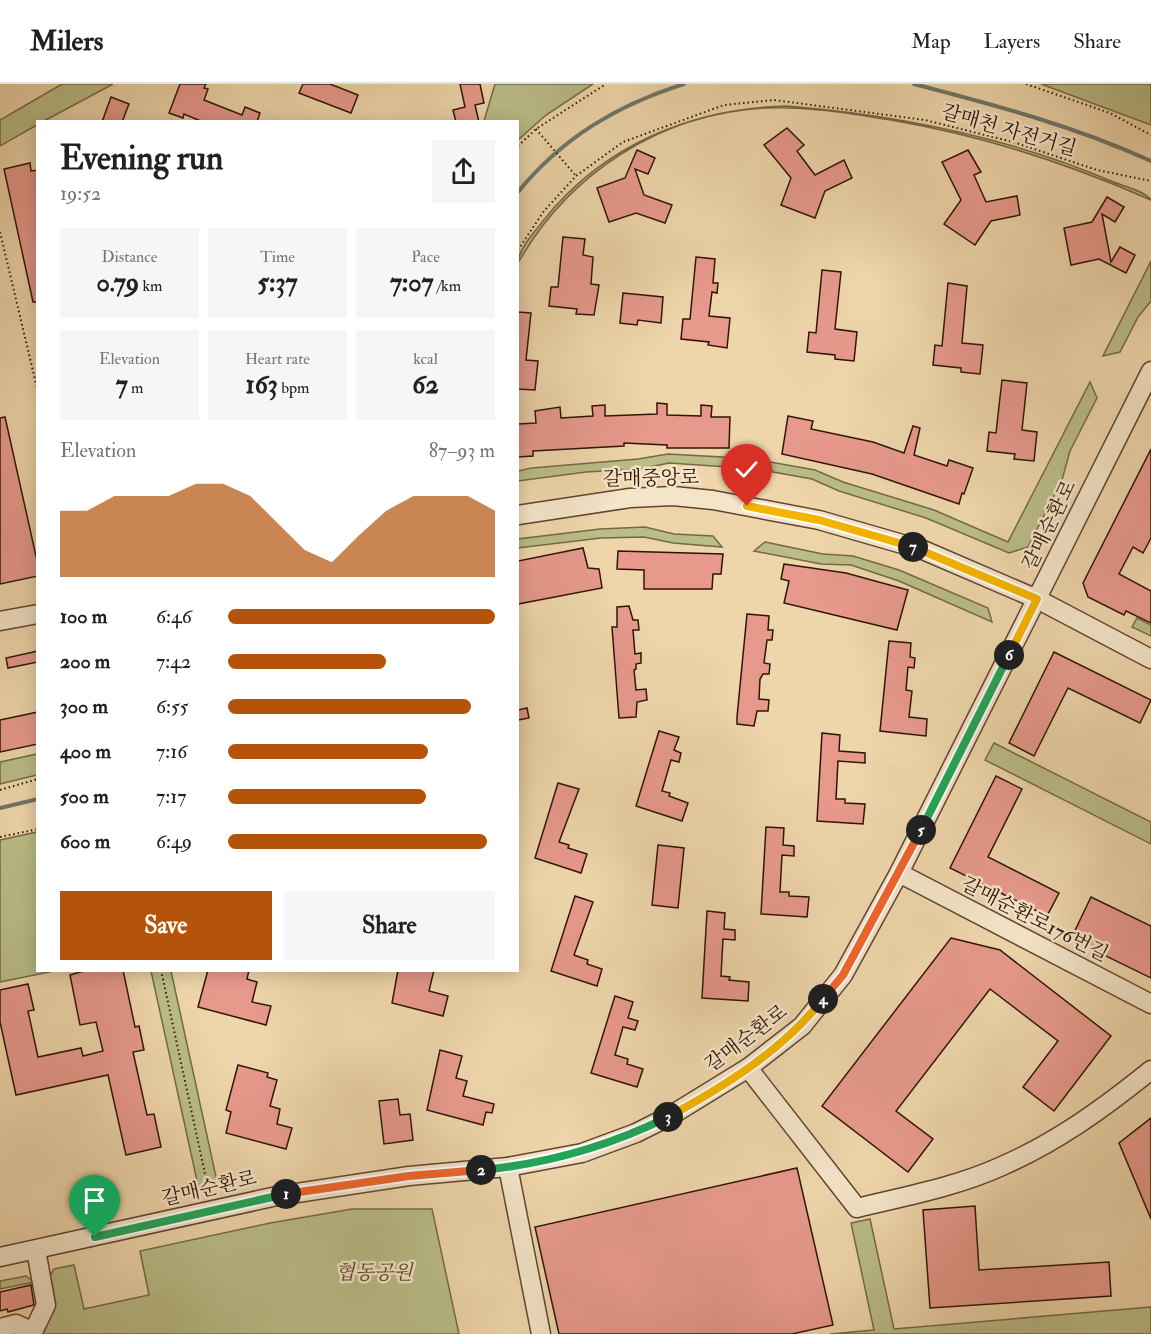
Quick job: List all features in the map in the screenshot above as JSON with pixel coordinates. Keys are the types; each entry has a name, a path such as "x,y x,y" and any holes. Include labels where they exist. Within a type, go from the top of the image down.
{"street":[{"name":"갈매순환로","path":"0,1257 278,1196 358,1184 508,1167 582,1152 636,1133 670,1116 748,1068 802,1026 843,975 899,873 1037,599 1146,394 1151,371"},
{"name":"갈매중앙로","path":"519,515 630,498 673,496 713,500 819,520 923,550 1037,599 1151,658"},
{"path":"0,621 36,614"},
{"name":"갈매순환로176번길","path":"899,873 1151,1004"},
{"path":"748,1068 857,1208 957,1183 1001,1167 1059,1137 1106,1107 1151,1070"},
{"path":"508,1167 541,1334"},
{"path":"0,1328 16,1324 32,1333 43,1315 46,1305 36,1250"}],"path":[{"path":"519,145 536,129 606,84"},
{"path":"1026,84 1110,113 1151,135"},
{"name":"갈매천 자전거길","path":"519,248 544,211 575,175 623,142 674,121 724,105 774,100 925,120 1013,142 1097,170 1151,182"},
{"path":"536,129 575,175"},
{"path":"0,232 36,384"},
{"path":"0,790 36,779"},
{"path":"0,837 36,829"},
{"path":"161,972 214,1211"}],"green space":[{"path":"62,84 113,84 46,120 36,120 36,126 0,146 0,120"},
{"path":"495,84 593,84 546,115 519,139 519,120 484,120"},
{"path":"1041,84 1151,84 1151,125"},
{"path":"787,106 829,110 952,130 1033,152 1139,191 1151,200 1057,163 994,143 929,127 814,109 765,108 726,113 689,122 654,136 621,154 591,176 563,202 539,231 519,261 521,252 543,221 567,194 593,171 622,152 652,136 684,123 717,114 752,108"},
{"path":"1151,261 1151,301 1138,317 1120,352 1103,356"},
{"path":"1090,382 1097,398 1070,451 1062,480 1028,547 1009,553 926,518 839,491 812,479 773,472 765,461 815,470 843,482 934,510 1008,542"},
{"path":"668,454 739,458 728,467 669,463 640,469 586,472 519,481 519,471 532,468 638,459"},
{"path":"645,527 674,534 713,536 722,547 673,543 644,537 601,538 519,548 519,539 600,529"},
{"path":"765,542 823,554 853,556 899,570 988,608 992,622 899,581 851,565 821,564 754,551"},
{"path":"1137,618 1151,625 1151,636 1132,627"},
{"path":"994,743 1151,822 1151,844 985,760"},
{"path":"36,754 36,775 0,784 0,762"},
{"path":"36,832 36,972 49,972 0,982 0,840"},
{"path":"151,972 171,972 218,1186 199,1190"},
{"name":"협동공원","path":"352,1209 432,1209 459,1334 40,1334 49,1277 54,1269 74,1265 84,1309 149,1295 140,1251 270,1223"},
{"path":"870,1219 894,1329 1151,1307 1151,1334 830,1334 874,1330 851,1223"},
{"path":"26,1276 34,1282 0,1289 0,1281"}],"building":[{"path":"180,84 206,84 204,88 208,89 204,100 242,115 245,107 260,113 258,120 198,120 184,114 183,118 169,113"},
{"path":"303,84 330,84 358,95 351,113 299,93"},
{"path":"460,84 480,84 484,103 475,105 479,120 456,120 453,110 465,107"},
{"path":"111,97 129,104 123,120 103,120"},
{"path":"787,128 804,145 797,151 815,175 844,160 852,178 825,191 815,218 781,205 791,178 764,145"},
{"path":"637,150 655,158 648,174 635,169 644,195 672,205 665,223 636,213 609,222 597,188 625,178"},
{"path":"968,150 981,172 974,175 986,202 1017,196 1020,215 991,221 975,245 944,224 961,200 942,162"},
{"path":"30,163 31,171 36,170 36,302 33,302 4,169"},
{"path":"1107,197 1124,207 1115,222 1102,214 1111,262 1120,247 1135,255 1126,273 1099,259 1071,265 1064,228 1092,222"},
{"path":"563,237 585,239 583,255 593,257 591,284 599,285 594,315 576,314 577,309 549,306 551,287 558,287"},
{"path":"696,257 715,259 713,283 718,283 717,293 712,292 709,316 730,318 727,348 708,345 709,342 681,339 683,319 690,319"},
{"path":"822,270 841,272 835,329 857,332 854,361 835,359 835,355 807,352 809,332 816,333"},
{"path":"948,283 967,286 962,343 983,345 980,374 961,372 961,368 933,365 935,345 942,346"},
{"path":"623,293 663,297 661,323 638,320 637,325 620,323"},
{"path":"519,312 531,313 526,360 538,361 535,390 519,389"},
{"path":"1002,380 1027,383 1022,430 1037,432 1034,461 1014,459 1015,454 987,451 989,432 996,433"},
{"path":"657,403 667,404 667,415 701,416 701,405 712,406 711,417 730,417 729,448 667,448 667,445 624,443 624,446 533,451 533,456 519,457 519,424 536,423 535,411 560,407 561,418 593,416 592,406 605,405 605,416 657,414"},
{"path":"788,416 813,421 811,429 873,442 904,453 913,426 920,428 914,455 947,466 949,460 973,468 964,494 962,493 959,504 872,474 782,454"},
{"path":"5,417 36,556 36,576 0,584 0,418"},
{"path":"1151,449 1151,538 1143,553 1133,547 1119,574 1151,591 1151,623 1126,611 1124,615 1088,597 1083,583"},
{"path":"583,548 588,568 599,569 602,588 519,604 519,561"},
{"path":"618,551 723,554 721,574 713,574 712,589 644,589 644,570 617,569"},
{"path":"784,564 846,573 908,590 897,630 784,603 789,581 781,579"},
{"path":"629,606 633,620 638,620 639,630 633,630 635,654 641,653 641,663 636,664 634,670 636,690 646,689 647,700 637,702 636,717 619,718 612,627 617,627 617,607"},
{"path":"747,614 769,616 768,630 773,630 772,640 767,640 764,663 770,664 769,674 763,674 760,679 759,699 769,700 768,711 757,711 754,726 737,724"},
{"path":"889,641 911,643 910,657 915,658 914,668 908,667 906,690 912,691 909,717 927,719 926,736 880,731"},
{"path":"36,651 36,662 8,668 6,658"},
{"path":"1054,652 1151,700 1140,723 1068,688 1034,756 1009,743"},
{"path":"527,708 529,718 519,720 519,710"},
{"path":"36,712 36,744 0,752 0,720"},
{"path":"659,731 679,737 674,750 681,753 679,762 671,760 662,791 688,803 682,821 636,806"},
{"path":"822,733 840,735 839,751 865,753 865,763 838,761 836,799 845,799 845,803 865,804 863,824 817,821"},
{"path":"996,776 1022,789 988,857 1059,893 1047,916 950,868"},
{"path":"558,783 579,789 559,842 569,845 568,848 587,854 581,873 535,858"},
{"path":"766,827 784,828 783,845 794,846 794,856 782,855 780,892 789,892 789,896 809,897 807,917 761,914"},
{"path":"658,845 684,848 678,908 652,905"},
{"path":"575,896 593,902 574,955 588,960 587,964 602,969 597,986 551,971"},
{"path":"1091,897 1151,926 1151,978 1071,939"},
{"path":"707,911 725,913 724,929 735,930 735,940 723,939 721,976 730,977 729,980 749,982 748,1001 702,998"},
{"path":"951,938 1000,950 1111,1036 1054,1111 1023,1087 1058,1041 990,989 896,1111 933,1139 908,1172 822,1106"},
{"path":"80,972 123,972 135,1027 139,1026 144,1050 133,1052 147,1115 154,1114 161,1147 126,1155 108,1075 16,1095 0,1022 0,990 28,984 34,1010 28,1011 38,1057 81,1048 83,1056 103,1051 96,1022 80,1025 70,975"},
{"path":"207,972 249,972 247,979 257,982 252,1002 271,1006 266,1025 198,1007"},
{"path":"398,972 434,972 429,991 448,996 443,1016 392,1003"},
{"path":"615,996 633,1002 628,1018 638,1021 635,1030 623,1027 615,1055 628,1059 627,1064 643,1069 637,1087 591,1073"},
{"path":"440,1050 462,1056 456,1078 467,1081 463,1096 494,1104 492,1113 486,1112 483,1125 427,1110"},
{"path":"238,1065 268,1073 267,1077 277,1080 270,1106 280,1109 277,1124 292,1128 286,1149 226,1133 231,1112 226,1110"},
{"path":"398,1099 400,1115 410,1114 413,1140 384,1144 379,1101"},
{"path":"1151,1118 1151,1219 1119,1143"},
{"path":"797,1168 833,1325 792,1334 559,1334 535,1227"},
{"path":"975,1206 979,1270 1109,1262 1111,1296 930,1308 923,1210"},
{"path":"31,1285 34,1305 8,1312 7,1309 0,1311 0,1292"}],"waterway":[{"path":"519,191 553,155 592,126 636,102 684,84"},
{"path":"914,84 1064,127 1151,161"},
{"path":"0,808 36,799"}],"route":[{"path":"95,1237 278,1196 409,1176 508,1167 582,1152 636,1133 670,1116 748,1068 802,1026 843,975 899,873 1037,599 923,550 819,520 747,506"}]}
